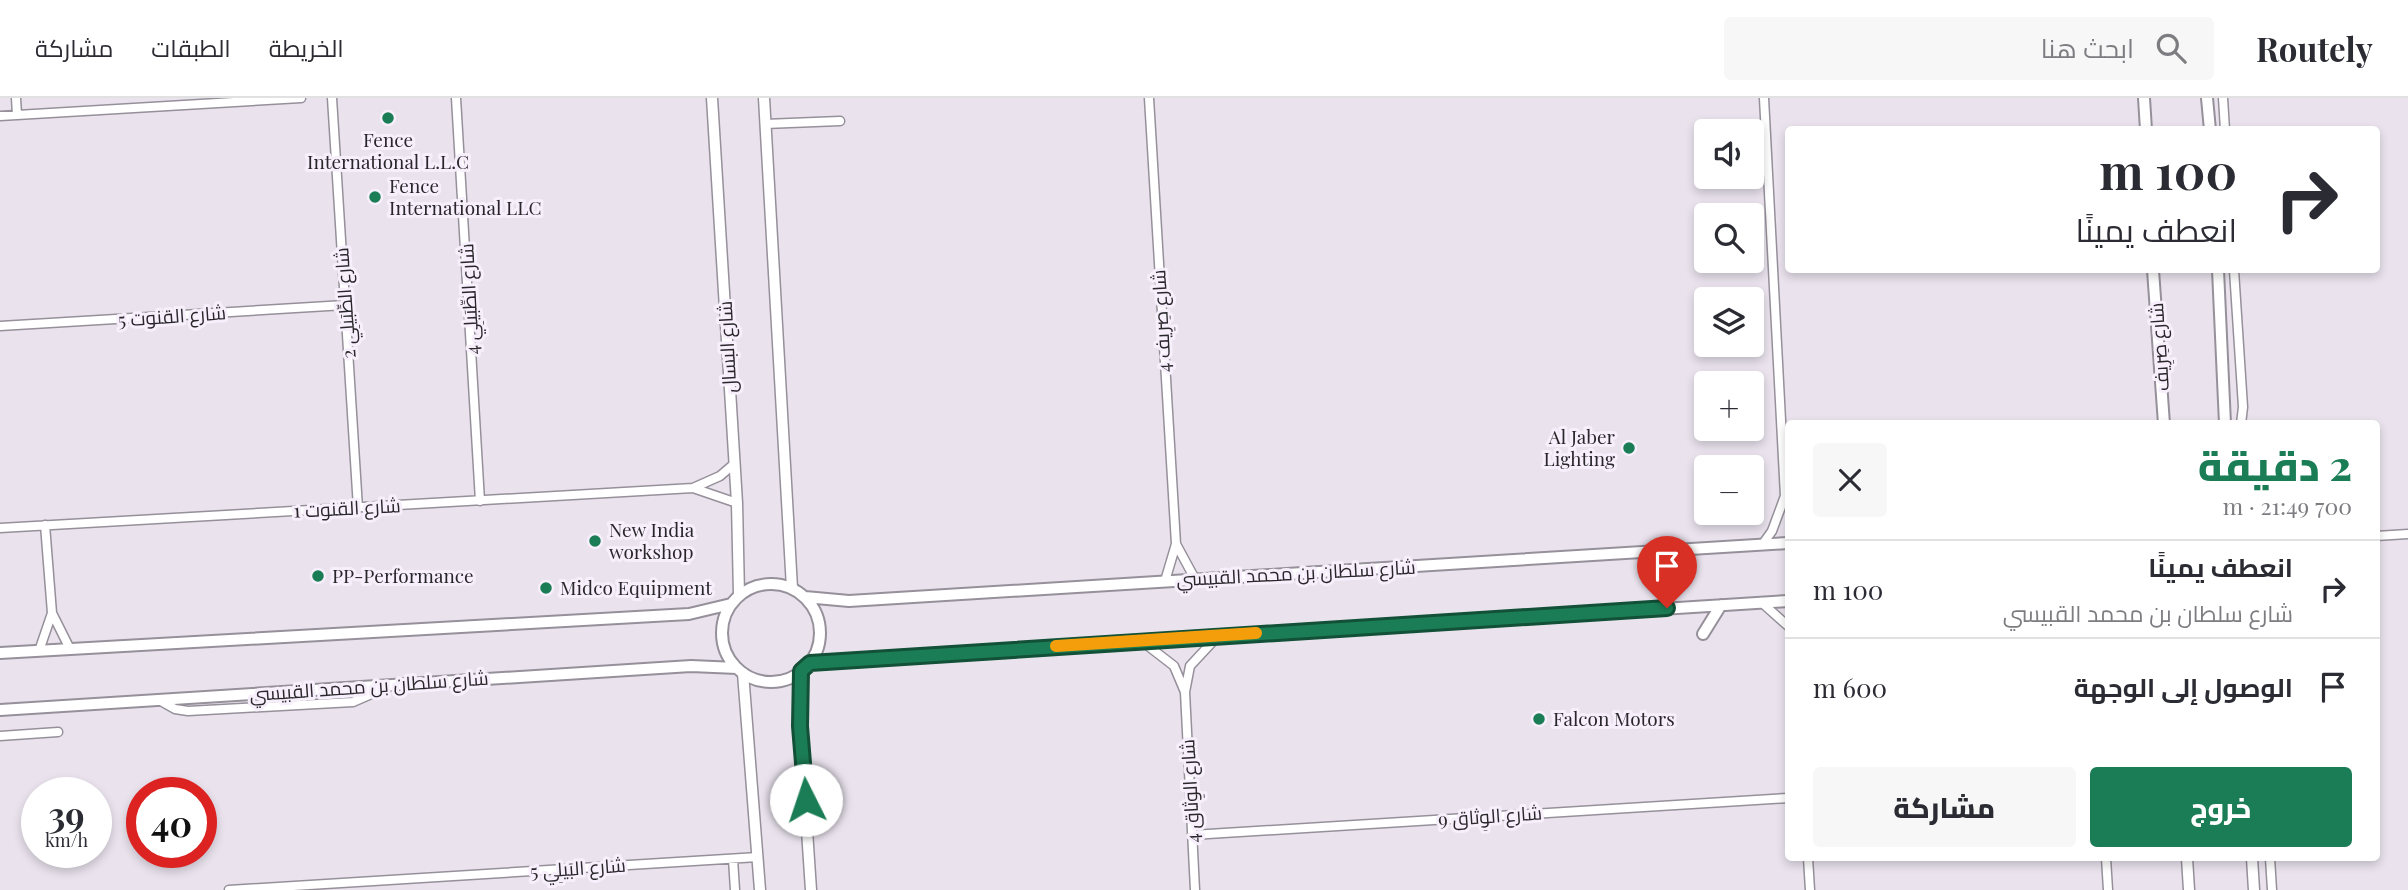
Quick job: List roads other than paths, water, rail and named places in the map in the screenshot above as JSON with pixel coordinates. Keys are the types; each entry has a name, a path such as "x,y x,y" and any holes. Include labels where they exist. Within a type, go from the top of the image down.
{"main road":[{"path":"2144,98 2146,126"},
{"path":"2207,98 2210,126"},
{"name":"شارع صِرِيف","path":"2153,273 2164,420"},
{"path":"2218,273 2225,420"},
{"name":"شارع سلطان بن محمد القبيسي","path":"805,597 849,601 1785,543"},
{"path":"0,653 689,614 735,599 763,584 792,588 805,597 816,611 820,629 818,647 805,667"},
{"path":"735,599 722,626 725,652 740,671 762,681 776,681 805,667 1141,641 1785,601"},
{"path":"1703,634 1721,605"},
{"name":"شارع سلطان بن محمد القبيسي","path":"0,710 691,666 740,671"}],"street":[{"path":"16,98 17,115"},
{"path":"0,116 301,98"},
{"name":"شارع الطِّبَيلِي 2","path":"332,98 358,508"},
{"name":"شارع الطِّبَيلِي 4","path":"456,98 480,501"},
{"name":"شارع البسال","path":"712,98 737,503 735,599"},
{"path":"764,98 792,588"},
{"name":"شارع صِرِيف 4","path":"1149,98 1175,544 1165,581"},
{"path":"1764,98 1785,464"},
{"path":"2223,98 2225,126"},
{"path":"765,124 841,121"},
{"path":"2234,273 2243,407 2241,420"},
{"name":"شارع القنوت 5","path":"0,326 345,305"},
{"name":"شارع القنوت 1","path":"0,528 693,488 720,476 734,464"},
{"name":"شارع القنوت 1","path":"693,488 737,503"},
{"path":"1762,545 1785,503"},
{"path":"39,651 51,613 46,525"},
{"path":"2380,536 2408,534"},
{"name":"شارع صِرِيف 4","path":"1175,544 1195,579"},
{"path":"1761,602 1785,623"},
{"path":"51,613 70,649"},
{"name":"شارع الوِثاق 4","path":"1195,890 1185,692 1190,666 1218,636"},
{"name":"شارع الوِثاق 4","path":"1141,641 1174,666 1185,692"},
{"path":"805,667 800,726 811,890"},
{"path":"740,671 760,890"},
{"path":"0,736 58,732"},
{"name":"شارع الوِثاق 9","path":"1192,835 1785,798"},
{"name":"شارع البَيلِي 5","path":"229,890 371,886 758,857"},
{"path":"733,859 735,890"},
{"path":"1808,861 1810,890"},
{"path":"2106,861 2108,890"},
{"path":"2187,861 2189,890"},
{"path":"2252,861 2254,890"},
{"path":"2270,861 2272,890"}],"place":[{"name":"Fence International L.L.C","path":"388,118"},
{"name":"Fence International LLC","path":"375,197"},
{"name":"Al Jaber Lighting","path":"1629,448"},
{"name":"New India workshop","path":"595,541"},
{"name":"PP-Performance","path":"318,576"},
{"name":"Midco Equipment","path":"546,588"},
{"name":"Falcon Motors","path":"1539,719"}]}
